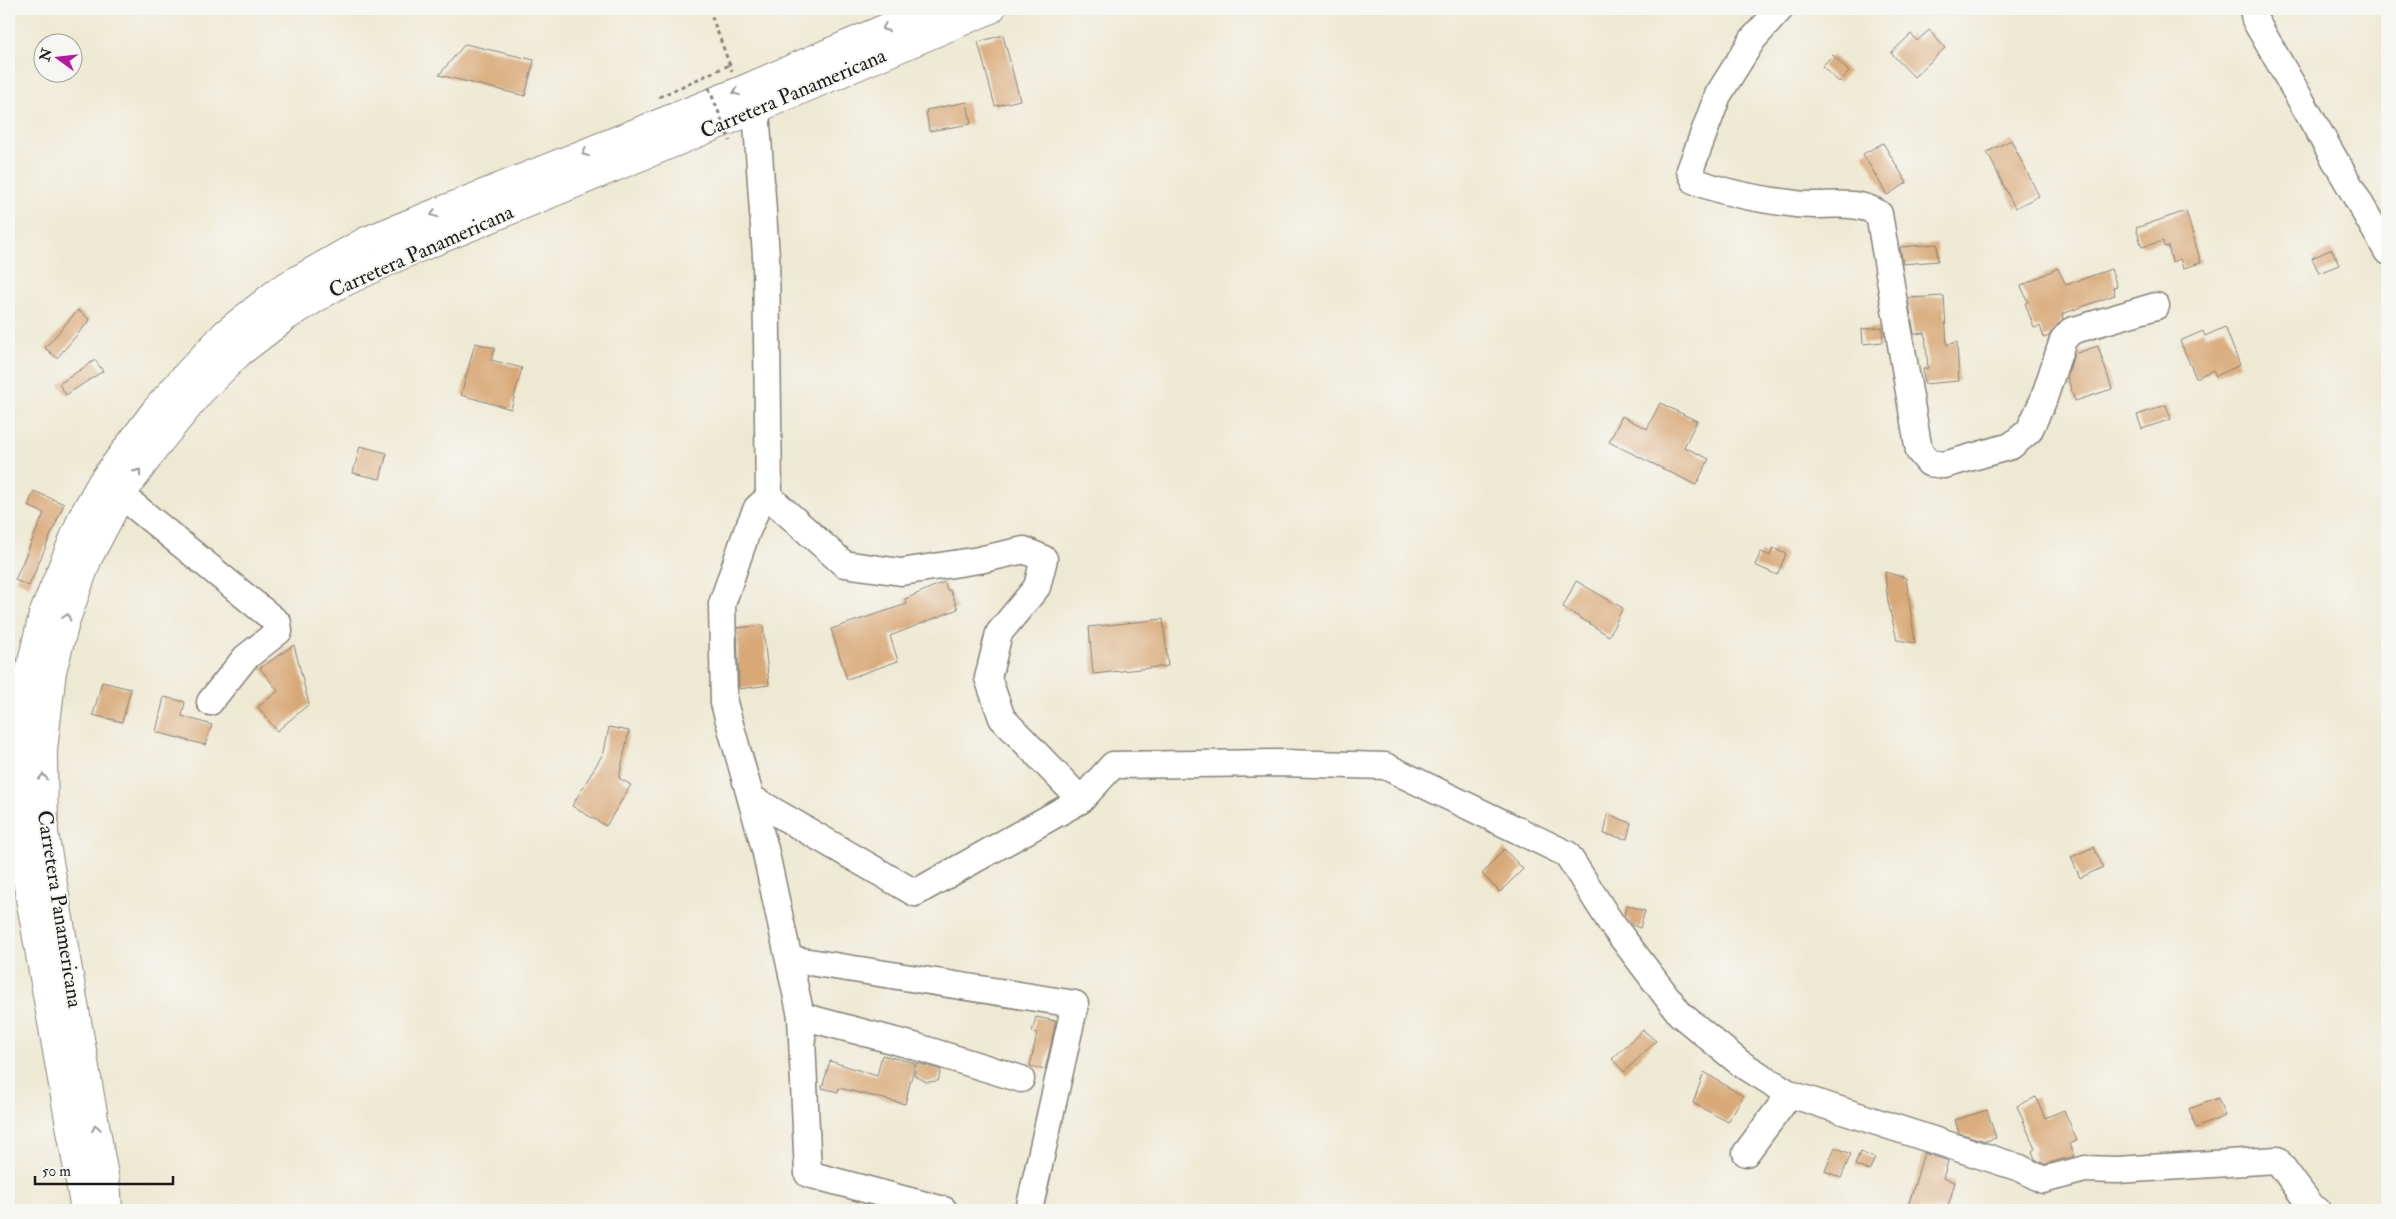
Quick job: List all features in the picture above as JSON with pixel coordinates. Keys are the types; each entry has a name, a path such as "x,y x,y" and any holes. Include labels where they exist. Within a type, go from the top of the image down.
{"highway":[{"name":"Carretera Panamericana","path":"108,1210 107,1193 44,833 42,750 52,671 66,619 88,558 121,495 189,405 238,353 287,316 328,291 404,254 748,100 930,9"},
{"name":"Carretera Panamericana","path":"85,1210 23,858 20,795 22,730 30,670 43,615 78,526 102,482 155,411 226,333 280,290 366,241 991,9"}],"street":[{"path":"1780,9 1753,39 1718,95 1690,170 1695,181 1710,188 1798,205 1868,206 1879,214 1919,452 1929,463 1944,466 2011,446 2029,431 2044,401 2063,340 2071,331 2156,306"},
{"path":"2252,9 2255,20 2387,252"},
{"path":"748,100 766,256 769,497 844,564 901,572 978,560 1024,550 1044,559 1037,587 999,633 988,678 1002,718 1081,800"},
{"path":"121,495 278,623 279,631 245,658 210,702"},
{"path":"769,497 757,508 747,531 722,604 724,703 766,849 801,1016 808,1174 944,1210"},
{"path":"751,798 915,893 1081,800 1113,765 1282,763 1385,766 1567,854 1611,923 1680,1014 1740,1063 1790,1094 2020,1168 2043,1180 2085,1169 2117,1170 2277,1160 2296,1182 2312,1208 2317,1210"},
{"path":"790,959 1075,1004 1029,1210"},
{"path":"801,1016 914,1046 1021,1079"},
{"path":"1746,1153 1790,1094"}],"path":[{"path":"709,9 729,65 748,100"},
{"path":"704,76 729,65"},
{"path":"709,88 730,141"}],"building":[{"path":"1929,30 1945,48 1914,77 1891,53 1911,34 1917,41"},
{"path":"1003,35 1020,100 995,106 978,42"},
{"path":"465,44 534,60 525,96 439,75"},
{"path":"1833,55 1849,72 1839,82 1822,66"},
{"path":"967,102 971,124 929,131 926,110"},
{"path":"2011,140 2039,196 2015,208 1987,152"},
{"path":"1883,143 1907,183 1887,195 1863,154"},
{"path":"2186,211 2201,263 2183,268 2180,259 2172,262 2168,246 2164,247 2163,241 2142,247 2136,228"},
{"path":"1937,244 1938,261 1903,264 1900,247"},
{"path":"2332,249 2339,265 2319,273 2312,258"},
{"path":"2058,268 2066,285 2111,269 2117,287 2113,288 2115,295 2062,314 2063,319 2049,336 2044,338 2040,326 2034,328 2025,303 2028,302 2021,286"},
{"path":"1944,296 1947,345 1957,342 1959,381 1924,384 1923,369 1928,368 1925,333 1914,334 1908,298"},
{"path":"78,310 90,320 57,358 45,348"},
{"path":"1882,327 1883,342 1863,344 1862,329"},
{"path":"2225,327 2240,365 2216,376 2213,370 2196,378 2180,341 2203,331 2205,336"},
{"path":"475,343 495,348 491,360 522,368 511,409 461,395"},
{"path":"2098,346 2112,389 2075,401 2067,377 2074,354"},
{"path":"95,360 103,371 66,395 59,384"},
{"path":"1660,403 1697,421 1684,447 1709,459 1696,485 1609,442 1622,416 1647,429"},
{"path":"2166,405 2171,419 2142,429 2137,415"},
{"path":"360,446 387,453 380,479 353,473"},
{"path":"34,491 64,504 29,586 15,580 44,513 28,506"},
{"path":"1773,548 1786,554 1777,575 1755,565 1761,552 1770,556"},
{"path":"1885,572 1906,578 1915,643 1897,640 1888,602"},
{"path":"1576,581 1623,608 1609,636 1563,607"},
{"path":"944,582 948,591 950,590 958,609 890,636 898,661 847,679 831,629 907,604 905,599"},
{"path":"1163,619 1168,666 1093,674 1089,627"},
{"path":"763,625 769,685 739,689 737,628"},
{"path":"294,645 309,704 277,731 258,707 278,691 260,668"},
{"path":"102,682 131,689 122,722 93,715"},
{"path":"164,697 185,702 182,716 212,725 205,745 156,732"},
{"path":"609,727 629,731 619,778 631,785 606,826 572,806 604,752"},
{"path":"1608,814 1631,823 1627,839 1604,834"},
{"path":"2094,847 2103,867 2080,878 2071,857"},
{"path":"1504,849 1523,869 1500,892 1482,874"},
{"path":"1627,905 1645,911 1640,928 1632,925 1624,915"},
{"path":"1036,1017 1056,1021 1045,1070 1030,1066 1037,1033 1032,1032"},
{"path":"1643,1030 1656,1041 1624,1072 1612,1059"},
{"path":"882,1055 915,1063 905,1104 839,1088 838,1092 822,1088 830,1061 877,1076"},
{"path":"917,1063 941,1070 938,1081 926,1082 914,1075"},
{"path":"1704,1072 1743,1096 1728,1122 1693,1103"},
{"path":"2036,1097 2045,1118 2064,1110 2077,1141 2069,1144 2074,1156 2045,1164 2035,1159 2032,1151 2035,1149 2017,1106"},
{"path":"2218,1098 2225,1116 2196,1128 2189,1109"},
{"path":"1987,1110 1996,1138 1986,1141 1959,1133 1955,1120"},
{"path":"1835,1147 1851,1154 1841,1178 1825,1171"},
{"path":"1860,1152 1875,1158 1869,1171 1855,1165"},
{"path":"1924,1153 1948,1161 1943,1178 1955,1182 1947,1210 1907,1210"}]}
